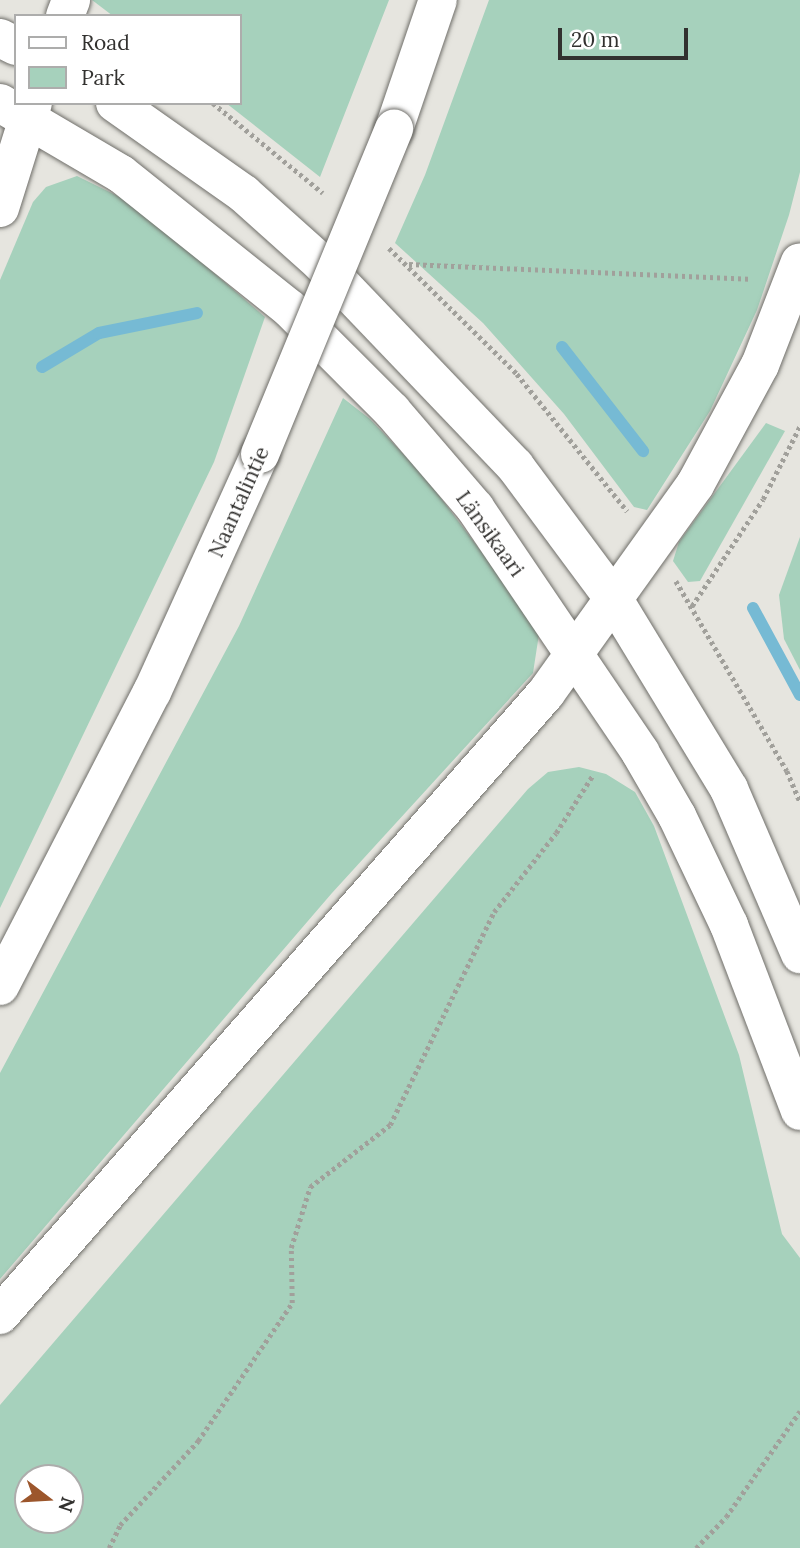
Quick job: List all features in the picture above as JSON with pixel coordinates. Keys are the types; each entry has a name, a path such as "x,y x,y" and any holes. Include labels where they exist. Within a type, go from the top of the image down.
{"main road":[{"name":"Naantalintie","path":"0,986 152,692 260,454 394,129 438,0"},
{"path":"118,105 244,194 321,263 516,466 613,598 729,789 800,954"},
{"path":"0,208 20,109"},
{"name":"Länsikaari","path":"20,109 121,174 290,309 392,411 475,508 574,653 677,816 729,925 800,1111"},
{"path":"0,1315 546,693 695,485 760,365 800,262"}],"path":[{"path":"215,105 325,195"},
{"path":"377,238 409,264 517,374 651,544 692,606 787,771 800,801"},
{"path":"409,264 753,279"},
{"path":"692,606 763,499 800,426"},
{"path":"109,1548 120,1525 198,1441 292,1303 291,1248 310,1187 390,1125 494,912 556,833 593,775"},
{"path":"696,1548 726,1517 800,1411"}],"green space":[{"path":"92,0 389,0 320,177 229,105 242,105 242,14 110,14"},
{"path":"489,0 800,0 800,172 789,215 757,310 710,411 647,510 634,507 564,414 483,323 395,243 425,175"},
{"path":"77,176 134,204 265,317 214,462 0,908 0,280 33,202 46,187"},
{"path":"343,398 370,419 425,477 532,619 539,634 533,673 332,893 0,1279 0,1073 239,626"},
{"path":"766,423 785,431 700,581 688,582 673,561 679,542"},
{"path":"800,537 800,670 784,639 779,595"},
{"path":"579,767 606,774 635,792 654,826 739,1055 782,1234 800,1258 800,1548 0,1548 0,1405 528,789 548,772"}],"waterway":[{"path":"42,367 99,333 197,313"},
{"path":"562,347 643,451"},
{"path":"753,608 800,695"}]}
